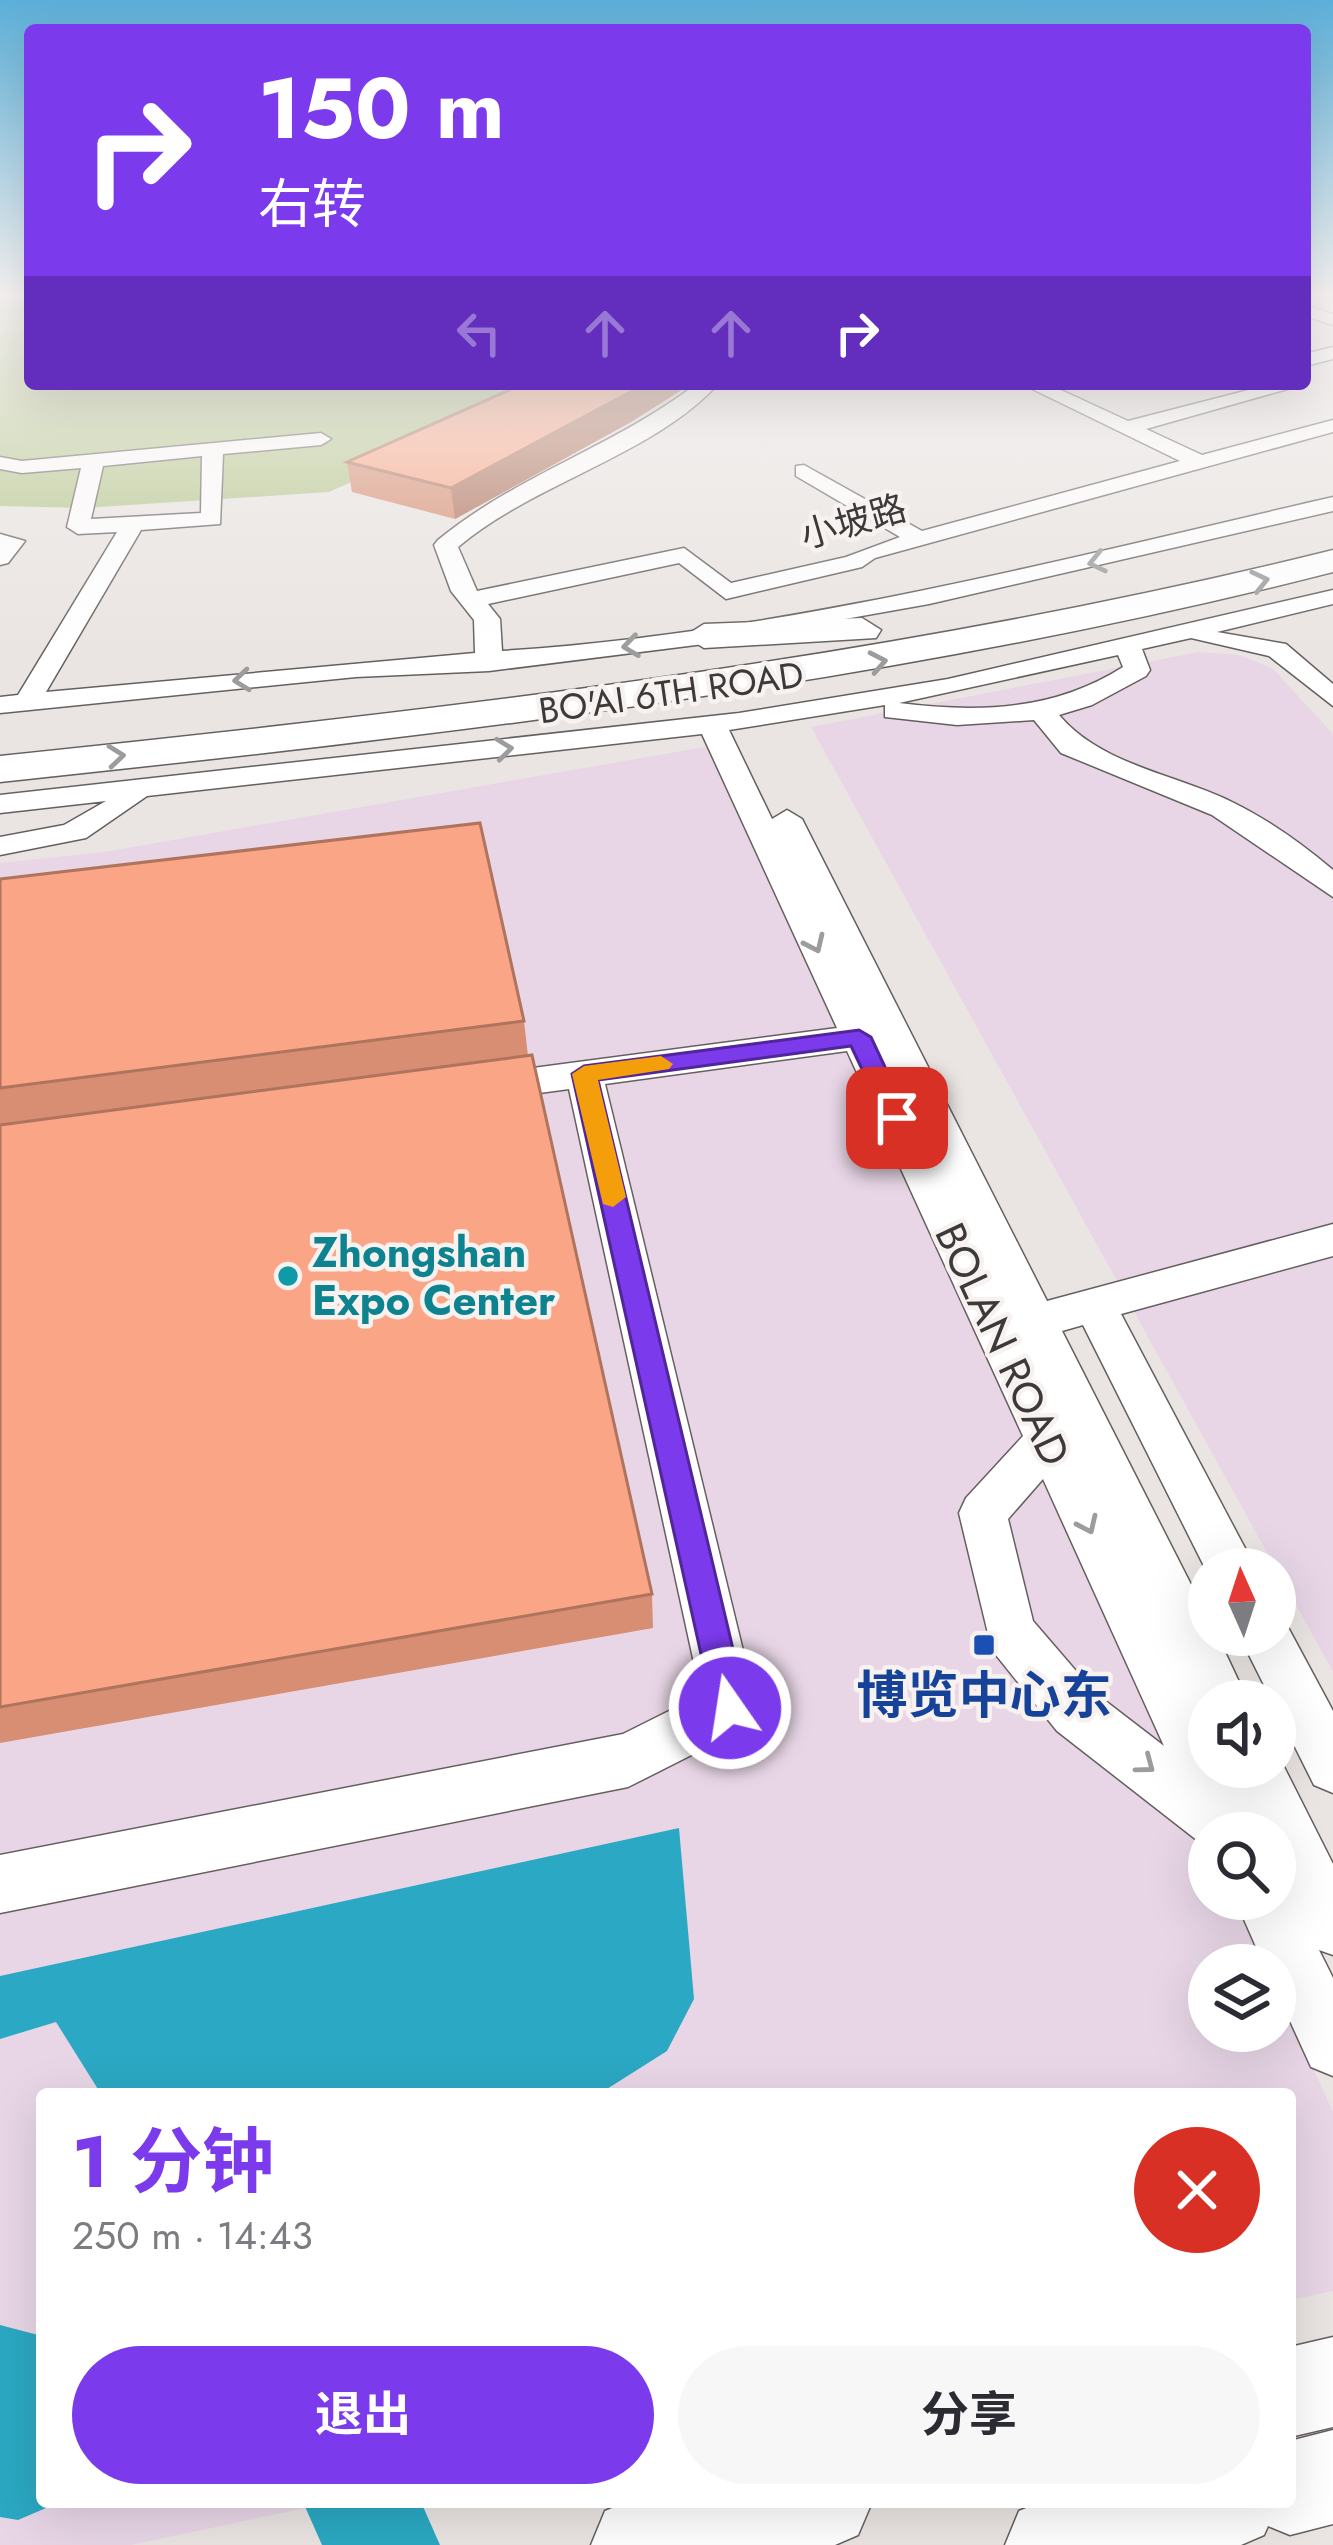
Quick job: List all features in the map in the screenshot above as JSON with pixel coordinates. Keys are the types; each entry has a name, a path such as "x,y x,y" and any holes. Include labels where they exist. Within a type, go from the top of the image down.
{"highway":[{"name":"BO'AI 6TH ROAD","path":"0,736 495,686 893,629 1172,573 1333,531"},
{"name":"BO'AI 6TH ROAD","path":"0,769 459,722 853,667 1080,623 1333,561"},
{"path":"704,636 893,629"},
{"path":"220,745 422,759"}],"main road":[{"path":"1296,2391 1333,2382"},
{"path":"1296,2486 1333,2477"},
{"path":"639,2545 799,2508"},
{"path":"1053,2545 1206,2508"}],"street":[{"path":"489,663 487,619 471,600 446,544 482,511 672,414"},
{"path":"1095,414 1203,464"},
{"path":"1127,428 1177,414"},
{"name":"小坡路","path":"471,600 683,555 726,592 854,562 920,539 1333,426"},
{"path":"1161,445 1204,433"},
{"path":"0,463 22,466 321,439"},
{"path":"94,460 78,527 212,519 213,449"},
{"path":"805,471 920,539"},
{"name":"BO'AI 6TH ROAD","path":"0,705 356,669 489,663 704,636 929,598 1333,504"},
{"path":"27,702 133,524"},
{"path":"0,541 13,541 0,558"},
{"name":"BO'AI 6TH ROAD","path":"0,804 126,800 725,723 1128,646 1333,597"},
{"path":"1160,639 1209,637 1277,650 1333,698"},
{"path":"853,702 976,718 1040,710 1110,690 1137,670 1128,646"},
{"path":"1040,710 1071,747 1222,809 1289,849 1333,887"},
{"name":"BOLAN ROAD","path":"725,723 859,1037 1069,1437 1210,1680"},
{"name":"BOLAN ROAD","path":"725,723 1035,1321 1069,1437 1225,1812"},
{"path":"0,826 126,800"},
{"path":"0,846 81,833 126,800"},
{"path":"444,1093 859,1037"},
{"path":"0,1884 628,1760 730,1708 584,1074"},
{"path":"1035,1321 1333,1240"},
{"path":"1095,1305 1220,1548"},
{"path":"1069,1437 983,1514 1010,1633 1076,1712 1207,1812"},
{"path":"1276,1656 1333,1766"},
{"path":"1265,1788 1333,1926"},
{"path":"1274,1920 1333,2045"}],"shaded area":[{"path":"1199,652 1240,655 1273,669 1333,734 1333,1672 1296,1605 1296,1548 1265,1548 811,727"},
{"name":"Zhongshan Expo Center","path":"710,746 1196,1812 1188,1812 1188,1920 1246,1920 1256,1944 1188,1944 1188,2052 1296,2052 1296,2031 1333,2112 1333,2291 1296,2299 1296,2088 36,2088 36,2508 306,2508 131,2545 0,2545 0,863 104,852"}],"green space":[{"path":"0,414 504,414 329,492 84,508 0,506"}],"water":[{"path":"679,1828 694,1999 667,2051 608,2088 97,2088 56,2022 0,2039 0,1976"},
{"path":"0,2325 36,2334 36,2508 46,2508 18,2520 0,2517"}],"building":[{"path":"456,414 589,414 451,488 347,462"},
{"path":"480,823 524,1021 0,1088 0,879"},
{"name":"Zhongshan Expo Center","path":"532,1055 652,1594 0,1707 0,1125"}],"waterway":[{"path":"359,2508 387,2545"}],"slow traffic":[{"path":"613,1197 584,1074 661,1064"}],"place":[{"name":"Zhongshan Expo Center","path":"288,1276"},
{"name":"博览中心东","path":"984,1645"}],"route":[{"path":"730,1708 584,1074 859,1037 897,1118"}]}
